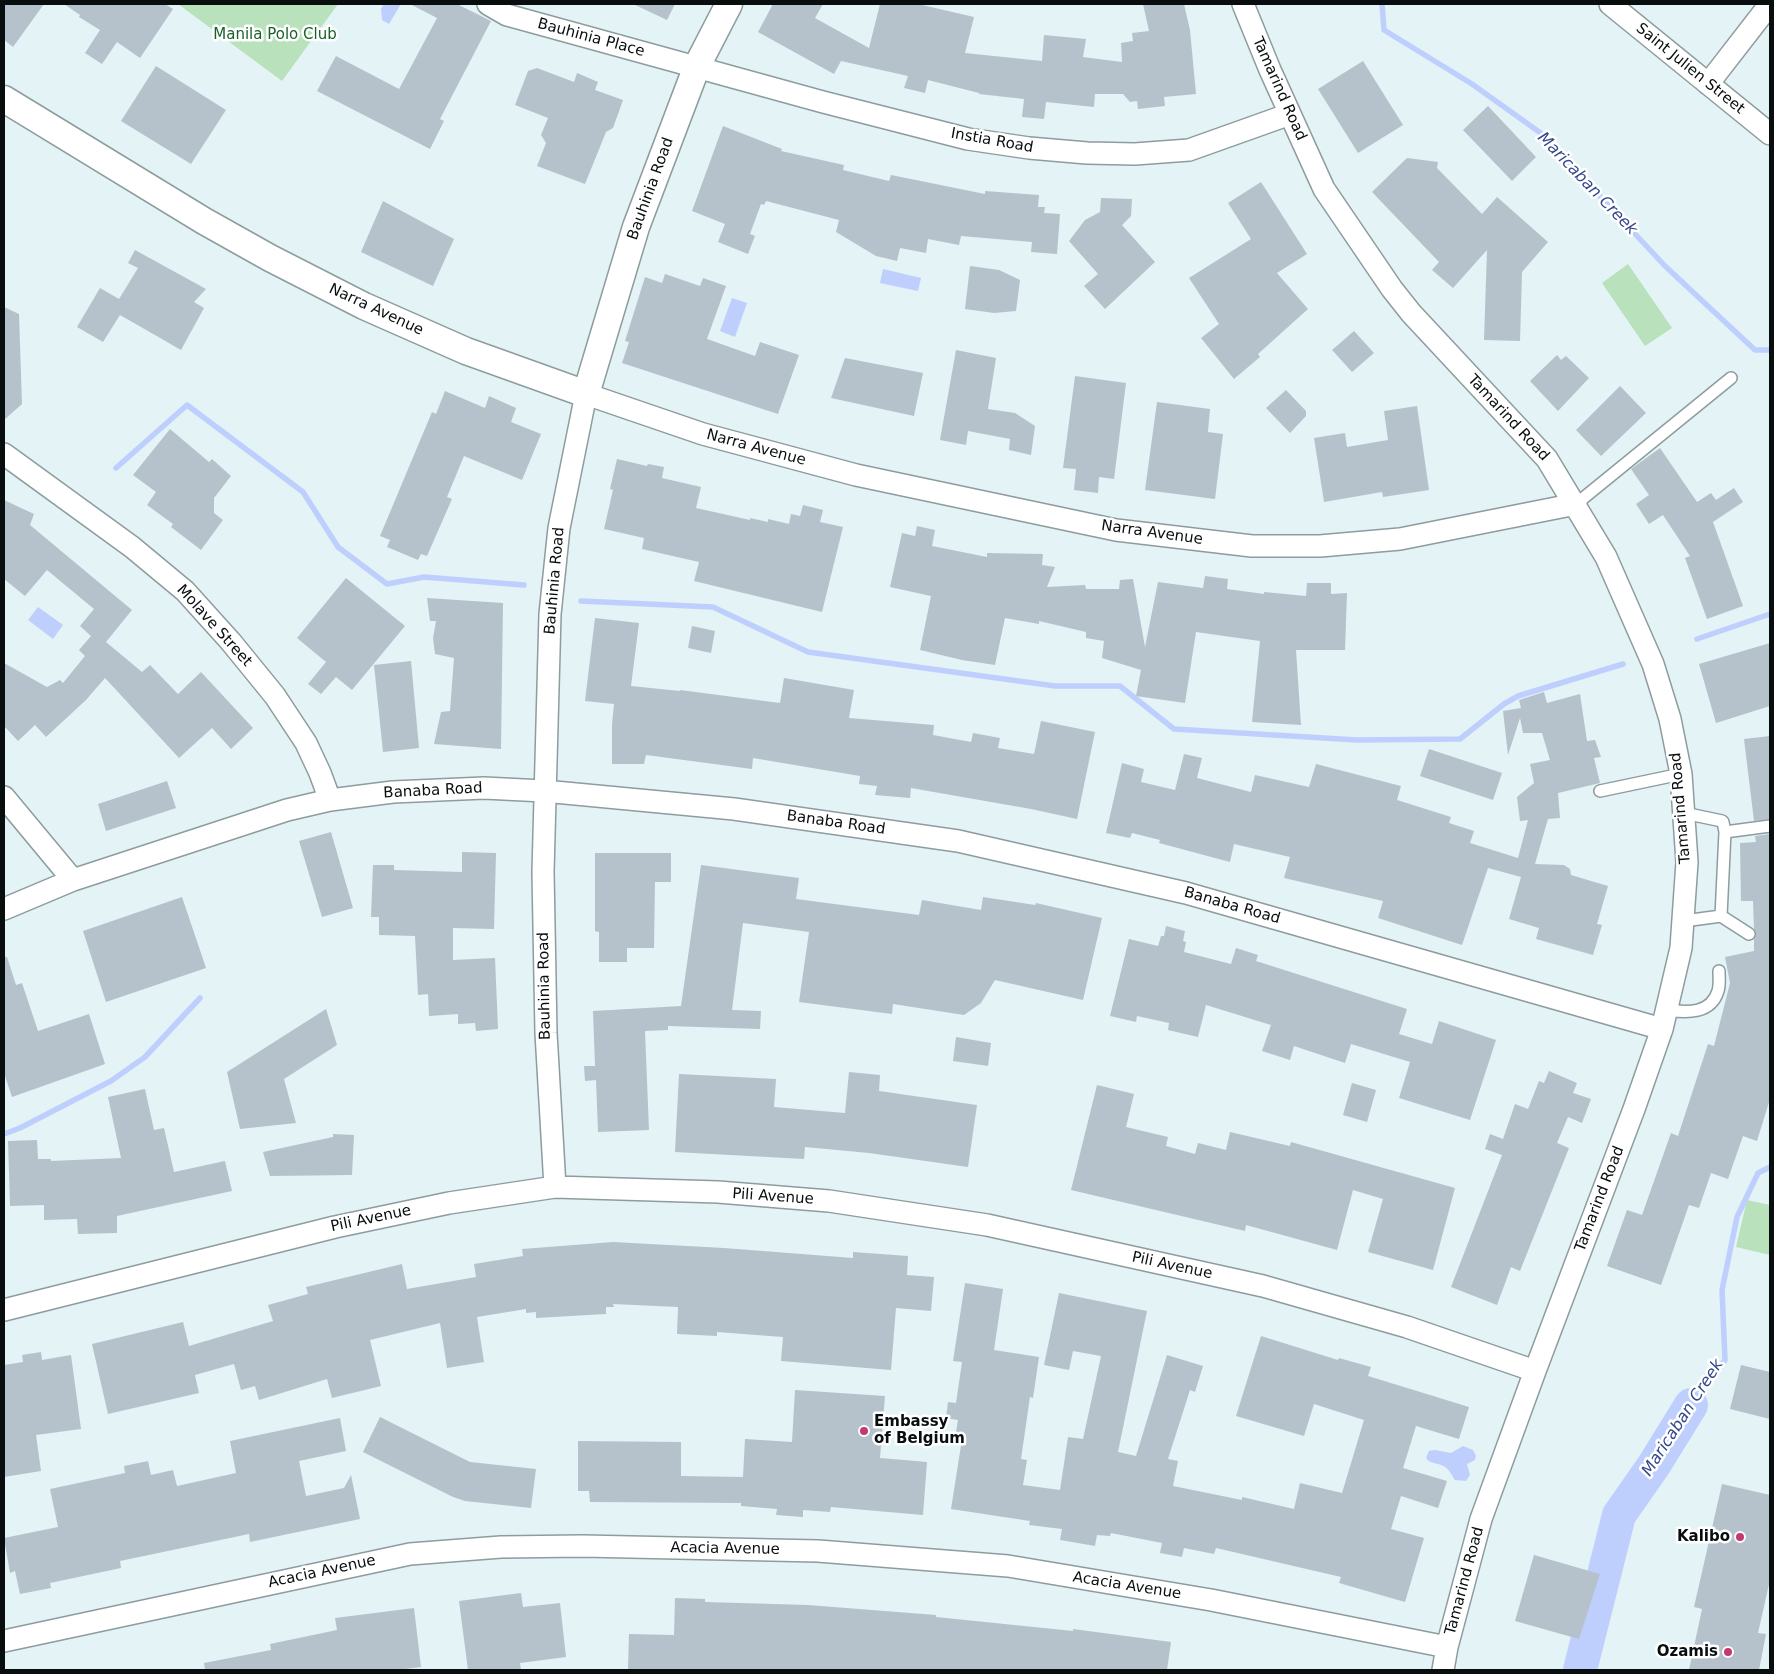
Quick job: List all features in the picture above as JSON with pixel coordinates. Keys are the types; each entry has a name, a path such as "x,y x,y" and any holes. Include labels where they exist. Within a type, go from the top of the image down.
{"street":[{"name":"Bauhinia Place","path":"488,4 507,15 697,66"},
{"name":"Bauhinia Road","path":"555,1187 546,1033 543,872 550,614 559,528 586,394 636,227 697,66 729,4"},
{"name":"Tamarind Road","path":"1243,4 1324,189 1392,289 1430,335 1547,459 1576,504 1606,557 1653,664 1670,719 1681,774 1687,862 1684,921 1681,948 1665,1020 1634,1109 1534,1371 1481,1518 1447,1647 1443,1670"},
{"name":"Saint Julien Street","path":"1610,4 1770,134"},
{"path":"1708,84 1770,4"},
{"name":"Instia Road","path":"697,66 823,102 968,139 1029,148 1087,153 1135,154 1189,150 1290,114"},
{"name":"Narra Avenue","path":"4,99 204,221 270,258 364,306 466,351 586,394 703,434 856,475 1116,530 1252,546 1320,546 1400,539 1576,504"},
{"name":"Molave Street","path":"4,454 132,547 186,591 231,642 274,696 306,743 330,800"},
{"name":"Banaba Road","path":"4,909 73,880 287,810 330,800 393,792 484,788 544,791 734,809 958,841 1186,893 1665,1020"},
{"path":"4,797 73,880"},
{"name":"Pili Avenue","path":"4,1310 334,1227 449,1203 555,1187 718,1192 829,1201 987,1225 1263,1286 1407,1327 1534,1371"},
{"name":"Acacia Avenue","path":"4,1641 410,1554 501,1547 583,1546 818,1551 1008,1566 1211,1600 1447,1647"}],"lane":[{"path":"1576,504 1731,378"},
{"path":"1600,791 1681,774"},
{"path":"1684,812 1723,822 1721,916"},
{"path":"1724,832 1770,826"},
{"path":"1684,921 1721,916 1749,934"},
{"path":"1665,1020 1682,1012 1700,1011 1711,1003 1719,990 1719,971"}],"green space":[{"name":"Manila Polo Club","path":"178,4 338,4 282,81"},
{"path":"1628,264 1672,328 1645,346 1602,283"},
{"path":"1747,1200 1770,1205 1770,1255 1736,1247"}],"water":[{"path":"384,4 401,4 389,24 382,20 381,9"},
{"path":"883,269 921,278 918,291 880,283"},
{"path":"732,298 747,303 735,337 720,331"},
{"path":"38,607 63,625 53,639 28,620"},
{"path":"1463,1446 1473,1450 1476,1456 1475,1460 1467,1464 1470,1475 1466,1481 1455,1480 1447,1468 1430,1462 1426,1458 1429,1451 1435,1450 1451,1453"}],"building":[{"path":"4,4 44,4 13,47 4,40"},
{"path":"64,4 165,4 173,9 140,58 117,42 102,64 85,53 100,30 79,17 80,15"},
{"path":"410,4 457,4 491,21 440,119 444,121 430,149 317,91 336,56 399,89 437,18"},
{"path":"633,4 675,4 667,20"},
{"path":"773,4 823,4 815,18 869,48 880,4 918,4 974,17 965,53 1042,61 1044,35 1086,39 1083,57 1122,62 1121,43 1133,41 1132,33 1149,31 1143,4 1184,4 1190,30 1196,94 1164,97 1165,106 1138,109 1137,101 1130,102 1123,94 1095,94 1094,107 1046,102 1044,119 1022,117 1024,99 979,94 928,80 925,93 904,88 908,76 841,61 834,74 758,32"},
{"path":"1363,61 1403,125 1358,153 1318,89"},
{"path":"156,66 226,110 191,164 121,121"},
{"path":"537,68 574,82 577,73 598,82 595,90 623,100 613,128 606,132 585,184 537,166 546,143 541,135 548,118 515,105 528,71"},
{"path":"1488,106 1536,157 1512,181 1463,130"},
{"path":"723,126 782,149 781,151 844,165 843,170 889,181 891,175 985,194 985,191 1039,195 1038,207 1045,207 1044,213 1060,214 1057,254 1031,252 1032,242 961,236 959,245 928,239 926,253 900,248 897,261 876,256 836,232 839,220 766,201 764,205 761,204 750,234 755,236 748,254 718,242 725,224 692,211"},
{"path":"1407,158 1438,162 1437,168 1482,214 1497,197 1548,242 1522,272 1520,341 1484,340 1487,250 1453,288 1432,270 1439,262 1372,192"},
{"path":"1261,182 1307,254 1277,273 1308,309 1258,354 1260,357 1234,379 1201,338 1219,324 1189,278 1251,239 1228,203"},
{"path":"1101,198 1132,199 1131,216 1122,225 1155,262 1105,309 1084,286 1098,274 1069,241 1085,220 1100,212"},
{"path":"383,201 454,239 433,286 361,252"},
{"path":"135,250 206,289 194,302 204,308 181,350 120,315 103,342 77,327 100,288 119,299 138,268 128,263"},
{"path":"970,266 999,270 1020,280 1016,311 994,313 965,309"},
{"path":"665,274 700,286 703,278 726,286 707,339 755,356 760,342 799,355 778,414 622,363 629,342 625,341 645,277 662,283"},
{"path":"4,307 19,314 22,404 4,420"},
{"path":"1354,331 1374,353 1352,372 1332,350"},
{"path":"956,350 996,358 988,409 1015,413 1035,426 1031,455 1009,450 1010,439 968,431 966,445 940,440"},
{"path":"1557,355 1561,360 1566,356 1589,378 1558,411 1530,381"},
{"path":"845,358 923,373 914,416 831,398"},
{"path":"1075,376 1126,383 1114,479 1099,477 1098,493 1074,490 1076,469 1063,468"},
{"path":"1620,386 1646,413 1601,456 1576,430"},
{"path":"1286,390 1306,411 1306,416 1290,433 1266,408"},
{"path":"445,391 485,408 489,396 516,408 511,422 541,434 522,480 464,456 447,497 452,499 427,556 421,554 418,560 387,547 390,540 380,536 432,412 436,414"},
{"path":"1157,402 1210,409 1208,432 1223,434 1215,499 1145,490"},
{"path":"1417,406 1429,490 1383,497 1382,492 1324,502 1314,438 1345,433 1347,447 1388,440 1384,411"},
{"path":"170,429 209,462 212,459 231,476 214,498 214,513 223,520 201,550 171,527 173,524 147,505 156,492 133,475"},
{"path":"1660,448 1697,502 1711,493 1716,500 1734,488 1743,502 1713,522 1743,606 1707,619 1685,558 1690,556 1663,515 1649,524 1636,504 1649,495 1631,469"},
{"path":"617,459 647,466 648,464 664,467 662,478 701,487 696,508 750,520 750,518 768,522 768,519 789,524 791,514 800,516 803,505 823,510 820,522 843,527 822,612 694,581 699,562 642,549 644,538 604,529 613,490 610,489"},
{"path":"4,500 34,514 30,525 132,610 106,642 142,672 150,665 178,694 201,672 253,728 231,749 212,728 179,758 105,678 86,700 46,737 35,725 18,741 4,726 4,663 47,687 60,680 63,683 85,656 79,650 91,636 80,626 94,609 47,570 25,596 4,579"},
{"path":"917,526 935,530 932,546 987,557 987,553 1043,554 1042,565 1055,567 1047,587 1085,585 1086,589 1119,589 1120,580 1133,579 1145,647 1158,582 1203,588 1205,576 1228,579 1227,589 1264,594 1264,592 1306,596 1307,583 1331,583 1331,594 1347,593 1345,650 1296,650 1301,725 1252,722 1260,641 1196,632 1185,703 1136,696 1141,670 1102,658 1104,641 1086,638 1086,632 1039,621 1039,624 1005,618 995,665 962,660 920,650 931,596 890,587 902,533 915,536"},
{"path":"346,578 405,626 352,690 336,677 321,694 308,684 326,662 297,638"},
{"path":"427,598 503,603 501,749 434,744 441,712 450,711 454,658 435,654 433,638 436,621 430,621"},
{"path":"595,618 639,623 631,686 680,690 780,703 784,678 854,690 849,718 934,725 933,735 971,742 973,733 1000,738 998,748 1034,754 1041,721 1095,732 1077,819 911,788 910,798 875,795 877,786 859,784 860,776 753,758 752,769 646,755 644,764 612,764 614,704 585,701"},
{"path":"692,626 715,631 711,653 688,648"},
{"path":"1770,643 1770,706 1716,723 1699,664"},
{"path":"411,661 419,748 383,752 374,665"},
{"path":"1544,692 1547,703 1580,694 1587,741 1595,740 1601,757 1594,758 1600,783 1558,793 1560,818 1548,819 1535,864 1564,865 1570,869 1571,875 1608,886 1597,924 1602,925 1593,955 1536,939 1539,928 1509,919 1521,877 1488,868 1462,945 1378,918 1383,901 1284,878 1290,857 1234,844 1230,862 1159,843 1160,840 1132,833 1130,838 1106,833 1122,763 1144,769 1141,782 1175,790 1184,754 1202,758 1197,778 1251,792 1255,775 1309,787 1316,764 1401,786 1397,800 1451,817 1449,823 1474,831 1470,843 1518,858 1528,820 1520,821 1517,797 1534,783 1530,764 1550,760 1542,733 1523,733 1520,718 1508,755 1503,711 1521,708 1519,700"},
{"path":"1770,736 1770,819 1754,821 1744,739"},
{"path":"1429,749 1502,773 1493,800 1420,776"},
{"path":"167,781 176,808 106,831 98,804"},
{"path":"331,832 353,908 322,917 299,841"},
{"path":"1770,834 1770,1099 1757,1141 1743,1136 1728,1179 1711,1173 1699,1208 1689,1205 1661,1285 1607,1266 1627,1210 1642,1215 1671,1133 1678,1136 1708,1044 1714,1046 1730,983 1725,957 1754,951 1756,934 1754,929 1753,901 1741,901 1740,843 1756,842 1755,836"},
{"path":"462,852 496,853 494,929 453,928 453,960 495,958 498,1029 476,1031 475,1023 458,1024 458,1014 429,1016 428,994 418,995 415,936 379,935 379,917 371,917 373,865 394,865 394,870 462,872"},
{"path":"595,853 671,853 671,882 655,882 654,948 627,948 627,962 599,962 599,932 595,931"},
{"path":"701,865 799,878 796,899 919,915 922,900 981,910 983,897 1035,905 1036,903 1102,918 1083,1000 995,980 981,1003 964,1015 893,1004 892,1014 799,1002 809,932 743,923 732,1010 761,1011 760,1029 668,1026 668,1030 645,1031 649,1130 598,1132 596,1080 585,1081 584,1066 595,1066 593,1011 681,1006"},
{"path":"182,897 206,968 106,1002 83,931"},
{"path":"1166,926 1185,931 1183,941 1186,942 1184,952 1231,964 1236,948 1258,955 1256,961 1407,1009 1399,1034 1432,1044 1439,1021 1496,1040 1470,1120 1399,1098 1410,1062 1351,1044 1345,1063 1294,1046 1290,1060 1262,1051 1271,1025 1206,1005 1198,1037 1168,1030 1169,1023 1137,1016 1136,1022 1110,1016 1129,939 1158,946 1161,936 1164,936"},
{"path":"4,957 7,957 16,985 22,983 38,1031 89,1014 105,1064 12,1097 4,1073"},
{"path":"326,1009 337,1045 284,1079 296,1123 240,1129 227,1072"},
{"path":"956,1037 991,1043 988,1066 953,1061"},
{"path":"1549,1071 1577,1083 1573,1093 1591,1099 1582,1123 1568,1117 1557,1143 1569,1148 1520,1271 1511,1267 1497,1305 1451,1287 1502,1155 1485,1149 1490,1134 1503,1139 1515,1104 1528,1109 1539,1081 1544,1083"},
{"path":"849,1072 880,1075 879,1091 977,1105 968,1167 869,1153 805,1147 804,1159 675,1152 679,1074 776,1079 774,1107 845,1113"},
{"path":"1352,1083 1376,1090 1367,1122 1343,1115"},
{"path":"1097,1085 1134,1094 1126,1127 1168,1137 1166,1146 1195,1154 1198,1143 1226,1150 1230,1132 1290,1146 1291,1142 1455,1188 1433,1270 1368,1252 1383,1199 1353,1190 1337,1250 1246,1225 1245,1231 1071,1190"},
{"path":"145,1089 154,1130 164,1128 174,1172 225,1161 232,1191 117,1216 117,1233 78,1234 77,1219 44,1220 44,1205 10,1206 8,1141 37,1140 38,1159 51,1159 51,1161 121,1158 108,1097"},
{"path":"333,1134 354,1135 352,1175 270,1176 263,1152 333,1137"},
{"path":"613,1242 853,1258 853,1252 908,1256 907,1275 934,1277 931,1311 896,1308 891,1370 781,1361 783,1337 717,1332 717,1336 677,1334 678,1307 613,1304 614,1307 606,1307 606,1314 536,1318 536,1312 526,1313 526,1309 477,1317 484,1362 447,1368 440,1323 370,1340 381,1386 332,1398 327,1379 259,1400 255,1386 241,1390 234,1364 195,1375 199,1393 108,1414 92,1344 183,1322 189,1346 273,1321 268,1305 308,1294 306,1287 402,1264 407,1289 476,1277 474,1264 523,1256 522,1249"},
{"path":"965,1283 1003,1289 994,1350 1039,1357 1033,1398 1030,1397 1021,1459 1027,1460 1023,1485 1060,1490 1068,1437 1083,1439 1101,1356 1073,1351 1069,1370 1044,1365 1059,1293 1147,1311 1118,1452 1136,1456 1167,1355 1203,1366 1195,1392 1190,1390 1168,1459 1178,1461 1173,1486 1242,1500 1242,1497 1294,1509 1300,1483 1342,1493 1364,1420 1314,1404 1304,1436 1236,1416 1261,1336 1338,1360 1339,1358 1371,1367 1368,1376 1469,1407 1459,1439 1416,1426 1403,1468 1447,1481 1438,1508 1401,1496 1391,1529 1424,1538 1405,1602 1339,1583 1341,1577 1216,1548 1214,1554 1184,1548 1182,1557 1160,1553 1162,1543 1111,1533 1110,1536 1097,1535 1095,1546 1060,1540 1062,1529 1029,1525 1030,1521 951,1509 962,1439 955,1438 958,1420 946,1418 948,1402 956,1403 962,1362 953,1361"},
{"path":"41,1352 42,1360 71,1355 81,1429 36,1435 41,1471 4,1477 4,1365 23,1362 22,1355"},
{"path":"1741,1365 1770,1372 1770,1419 1730,1409"},
{"path":"795,1390 885,1396 880,1458 927,1462 923,1515 831,1507 830,1512 803,1510 803,1517 776,1515 777,1509 741,1506 741,1503 590,1502 589,1491 578,1491 578,1441 681,1442 681,1476 743,1477 745,1439 792,1442"},
{"path":"380,1417 470,1462 536,1469 531,1508 465,1501 453,1497 363,1452"},
{"path":"340,1418 346,1451 299,1461 306,1496 344,1488 351,1475 360,1519 250,1542 249,1534 120,1561 121,1568 50,1583 51,1588 20,1594 15,1571 10,1573 4,1538 58,1527 50,1489 125,1473 124,1466 148,1461 151,1475 173,1470 177,1486 236,1473 230,1441"},
{"name":"Kalibo","path":"1722,1484 1770,1495 1770,1580 1758,1633 1766,1634 1759,1670 1689,1670 1702,1609 1694,1607"},
{"path":"1534,1555 1600,1574 1579,1639 1515,1621"},
{"path":"521,1593 523,1607 560,1603 566,1657 520,1663 521,1670 468,1670 459,1601"},
{"path":"675,1598 705,1599 705,1602 808,1605 936,1615 936,1617 1073,1631 1073,1629 1171,1642 1167,1670 628,1670 629,1634 674,1635"},
{"path":"414,1608 421,1667 398,1670 205,1670 204,1663 271,1650 270,1644 337,1630 335,1618"}],"waterway":[{"name":"Maricaban Creek","path":"1382,4 1384,30 1472,84 1542,134 1665,266 1755,350 1770,350"},
{"path":"116,468 187,405 303,492 338,547 387,584 424,577 524,585"},
{"path":"581,601 713,607 808,652 1055,686 1120,686 1174,729 1357,740 1460,739 1504,704 1518,696 1623,664"},
{"path":"1697,639 1770,614"},
{"path":"4,1134 20,1128 111,1081 145,1057 200,998"},
{"name":"Maricaban Creek","path":"1691,1405 1725,1360 1722,1290 1737,1217 1758,1173 1770,1167"},
{"name":"Maricaban Creek","path":"1580,1670 1619,1515 1654,1465 1691,1405"}],"place":[{"name":"Embassy of Belgium","path":"864,1431"},
{"name":"Kalibo","path":"1740,1537"},
{"name":"Ozamis","path":"1728,1652"}]}
